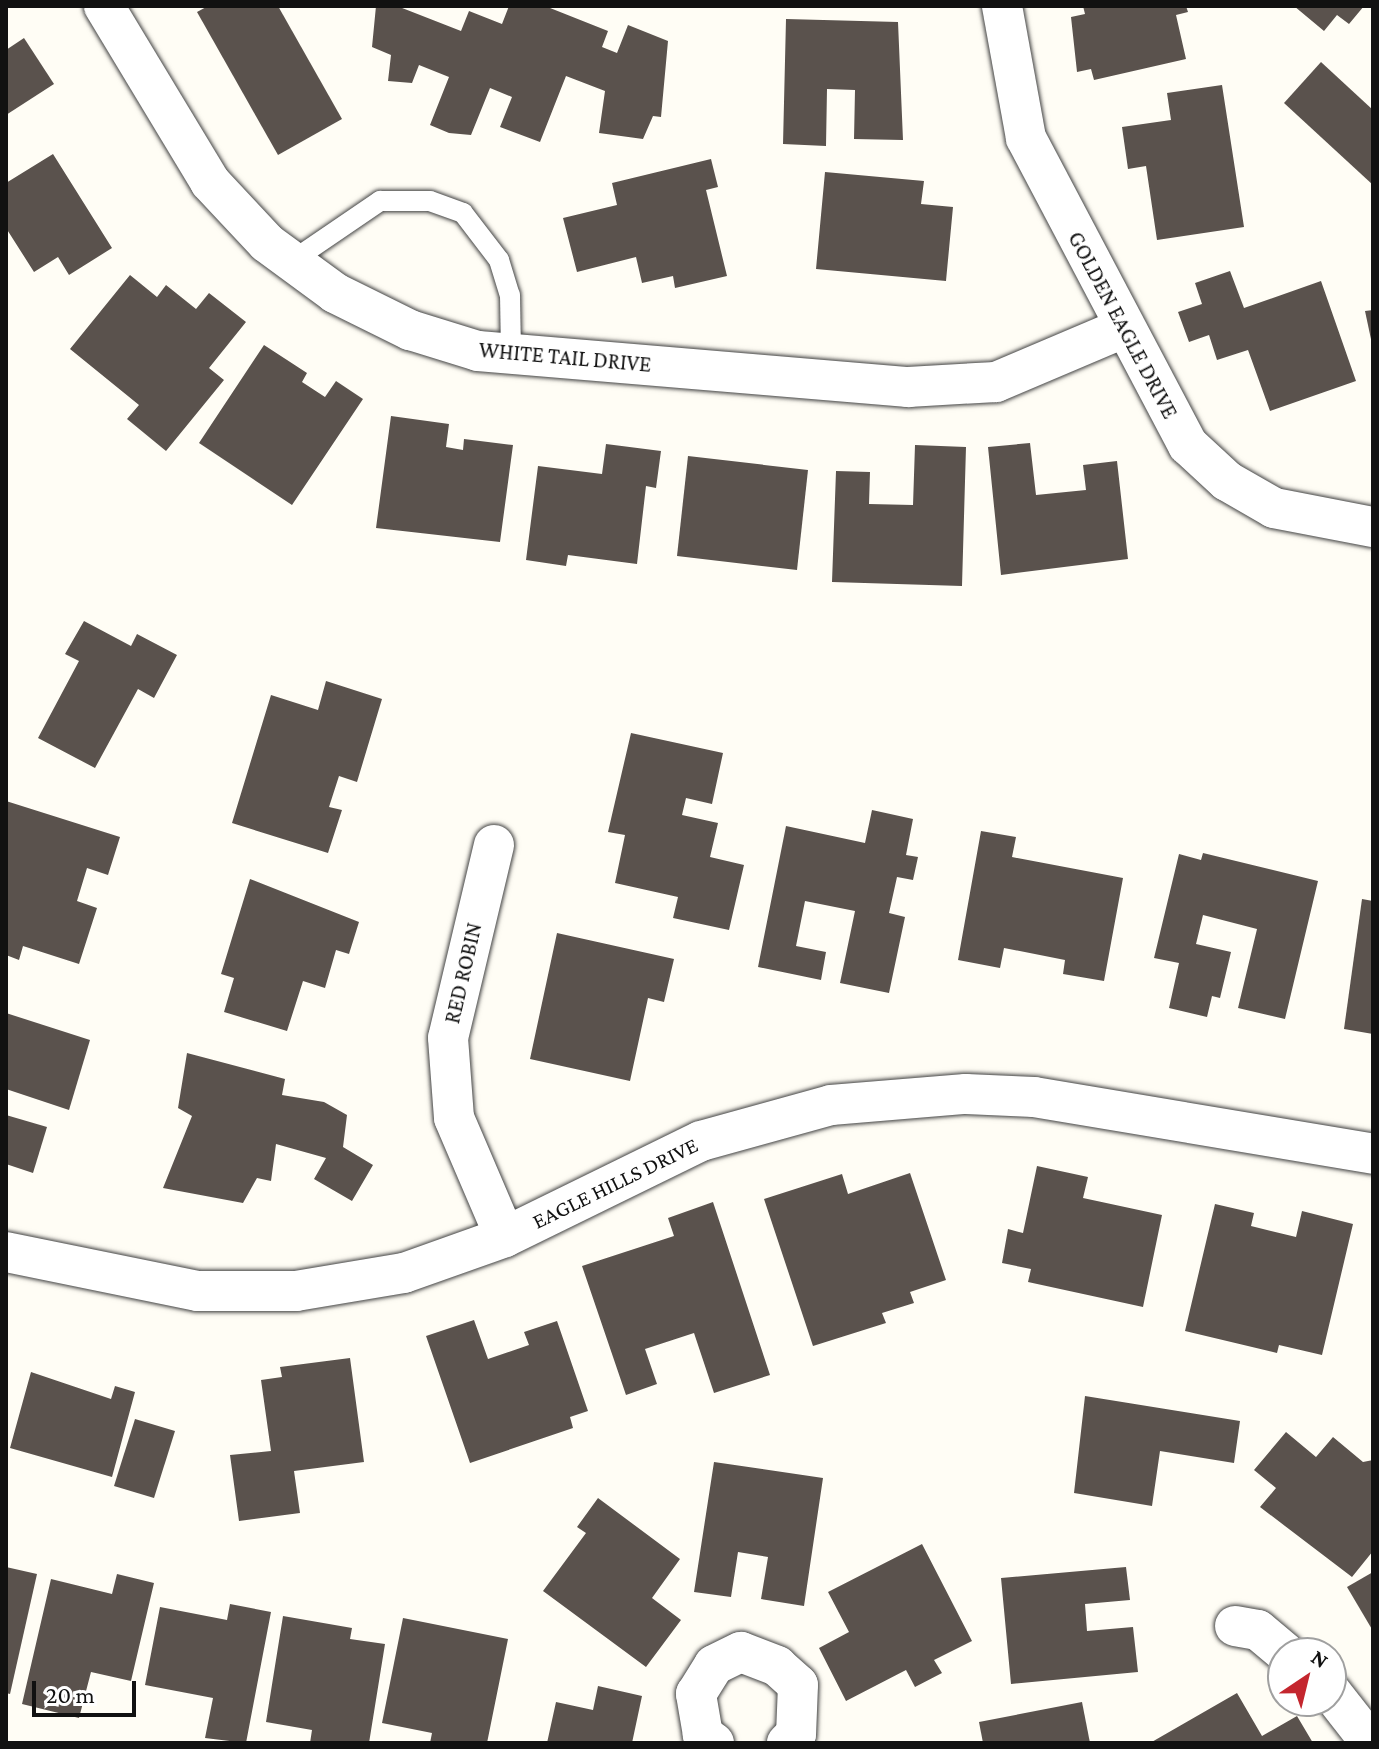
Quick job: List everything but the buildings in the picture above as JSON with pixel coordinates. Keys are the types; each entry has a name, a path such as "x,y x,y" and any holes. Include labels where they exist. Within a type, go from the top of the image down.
{"street":[{"name":"WHITE TAIL DRIVE","path":"104,6 210,182 292,261 335,293 410,330 511,354 908,387 996,382 1121,329"},
{"name":"GOLDEN EAGLE DRIVE","path":"1002,6 1026,138 1121,329 1188,445 1227,481 1285,512 1373,527"},
{"name":"RED ROBIN","path":"494,845 448,1038 454,1118 505,1237"},
{"name":"EAGLE HILLS DRIVE","path":"6,1252 198,1291 296,1291 404,1273 505,1237 701,1141 831,1105 966,1094 1034,1097 1373,1154"},
{"path":"1235,1626 1258,1630 1267,1638"},
{"path":"714,1743 703,1735 696,1694 714,1665 741,1652 777,1666 798,1685 796,1734 787,1743"},
{"path":"1347,1712 1371,1743"}],"lane":[{"path":"292,261 380,201 404,197 463,213 499,260 510,295 511,354"}]}
